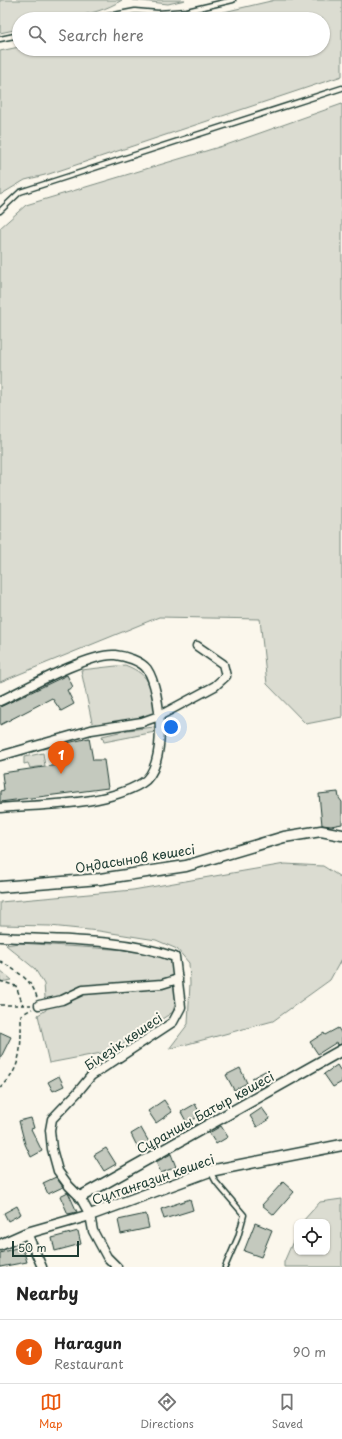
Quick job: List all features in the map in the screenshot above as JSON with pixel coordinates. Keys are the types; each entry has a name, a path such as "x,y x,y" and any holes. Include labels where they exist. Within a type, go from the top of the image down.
{"street":[{"path":"0,756 91,730 142,722 159,716 215,686 226,676 223,664 197,646"},
{"path":"0,701 57,673 89,661 114,655 131,658 146,668 154,682 159,716 160,748 156,765 143,783 104,799 0,808"},
{"name":"Оңдасынов көшесі","path":"0,887 100,878 186,866 284,837 321,831 342,835"},
{"name":"Білезік көшесі","path":"0,937 92,941 156,950 176,957 181,1007 173,1022 90,1076 77,1093 52,1119 50,1130 54,1161 58,1171 68,1186 80,1197 90,1215 93,1231 107,1258 117,1267"},
{"path":"39,1005 62,1000 83,990 162,984 178,979"},
{"name":"Сұраншы Батыр көшесі","path":"80,1197 342,1050"},
{"name":"Сұлтанғазин көшесі","path":"0,1245 27,1233 90,1215 210,1171 342,1145"},
{"path":"27,1233 42,1267"}],"lane":[{"path":"168,12 187,10 233,0"},
{"path":"130,12 146,12"},
{"path":"0,39 12,36"},
{"path":"0,211 20,192 342,88"},
{"path":"210,1171 216,1182 244,1215 238,1238 225,1267"}],"path":[{"path":"0,961 20,973 36,993 39,1005"},
{"path":"0,981 16,986 23,1006"},
{"path":"0,1004 23,1006 39,1005"},
{"path":"0,1088 5,1084 19,1062 20,1015 39,1005"}],"shaded area":[{"path":"0,0 122,0 94,12 12,12 12,30 0,33"},
{"path":"133,0 185,0 168,4"},
{"path":"275,0 342,0 342,76 49,174 25,180 0,195 0,51 12,48 12,56 330,56 330,12 224,12"},
{"path":"342,104 342,717 306,724 267,684 260,619 159,617 0,682 0,228 26,205 229,144"},
{"path":"125,665 141,674 149,684 153,697 155,715 93,727 81,670"},
{"path":"154,727 155,732 104,742 102,736 128,730"},
{"path":"43,753 45,766 30,768 28,763 24,764 24,757"},
{"path":"285,864 323,866 342,878 342,958 330,980 273,1021 169,1049 188,1024 190,983 189,963 177,949 156,940 99,931 50,926 0,925 0,902 133,890"},
{"path":"19,943 143,951 171,961 177,996 173,1012 112,1051 49,1063 38,1015 46,1010 44,984 35,969 6,945"},
{"path":"0,970 12,980 0,982"},
{"path":"342,1199 342,1267 284,1267 284,1262 294,1239 294,1255 330,1255 330,1219 305,1219 320,1202"}],"building":[{"path":"67,675 73,687 67,690 74,704 61,711 52,698 0,725 0,707"},
{"path":"89,738 93,760 104,760 108,788 0,802 0,791 4,790 2,773 65,764 63,744"},
{"path":"338,792 339,798 342,802 342,824 331,826 322,825 319,794"},
{"path":"338,1028 342,1034 342,1044 338,1045 337,1042 318,1054 310,1042 324,1033 325,1035"},
{"path":"0,1032 11,1037 0,1059"},
{"path":"337,1065 342,1073 342,1082 333,1087 324,1074"},
{"path":"240,1068 247,1083 234,1090 226,1075"},
{"path":"267,1070 273,1081 258,1089 252,1078"},
{"path":"59,1076 64,1086 53,1091 48,1082"},
{"path":"164,1100 172,1112 156,1123 148,1111"},
{"path":"195,1104 201,1115 187,1123 181,1112"},
{"path":"262,1108 270,1119 257,1127 250,1116"},
{"path":"31,1118 34,1128 31,1129 42,1151 31,1157 25,1144 19,1121"},
{"path":"221,1126 228,1137 216,1144 209,1133"},
{"path":"141,1128 149,1142 138,1148 131,1134"},
{"path":"106,1148 116,1164 104,1171 94,1155"},
{"path":"171,1154 176,1167 161,1173 156,1162"},
{"path":"56,1177 63,1187 48,1194 43,1183"},
{"path":"283,1182 294,1192 274,1215 262,1205"},
{"path":"68,1192 77,1212 68,1214 60,1196"},
{"path":"190,1199 193,1210 164,1219 161,1209"},
{"path":"17,1206 21,1214 8,1221 4,1213"},
{"path":"146,1214 149,1228 121,1234 118,1220"},
{"path":"255,1223 272,1230 261,1257 244,1251"},
{"path":"78,1231 81,1244 55,1251 52,1238"},
{"path":"22,1246 27,1262 0,1267 0,1253"}],"place":[{"name":"Haragun","path":"61,774"}]}
